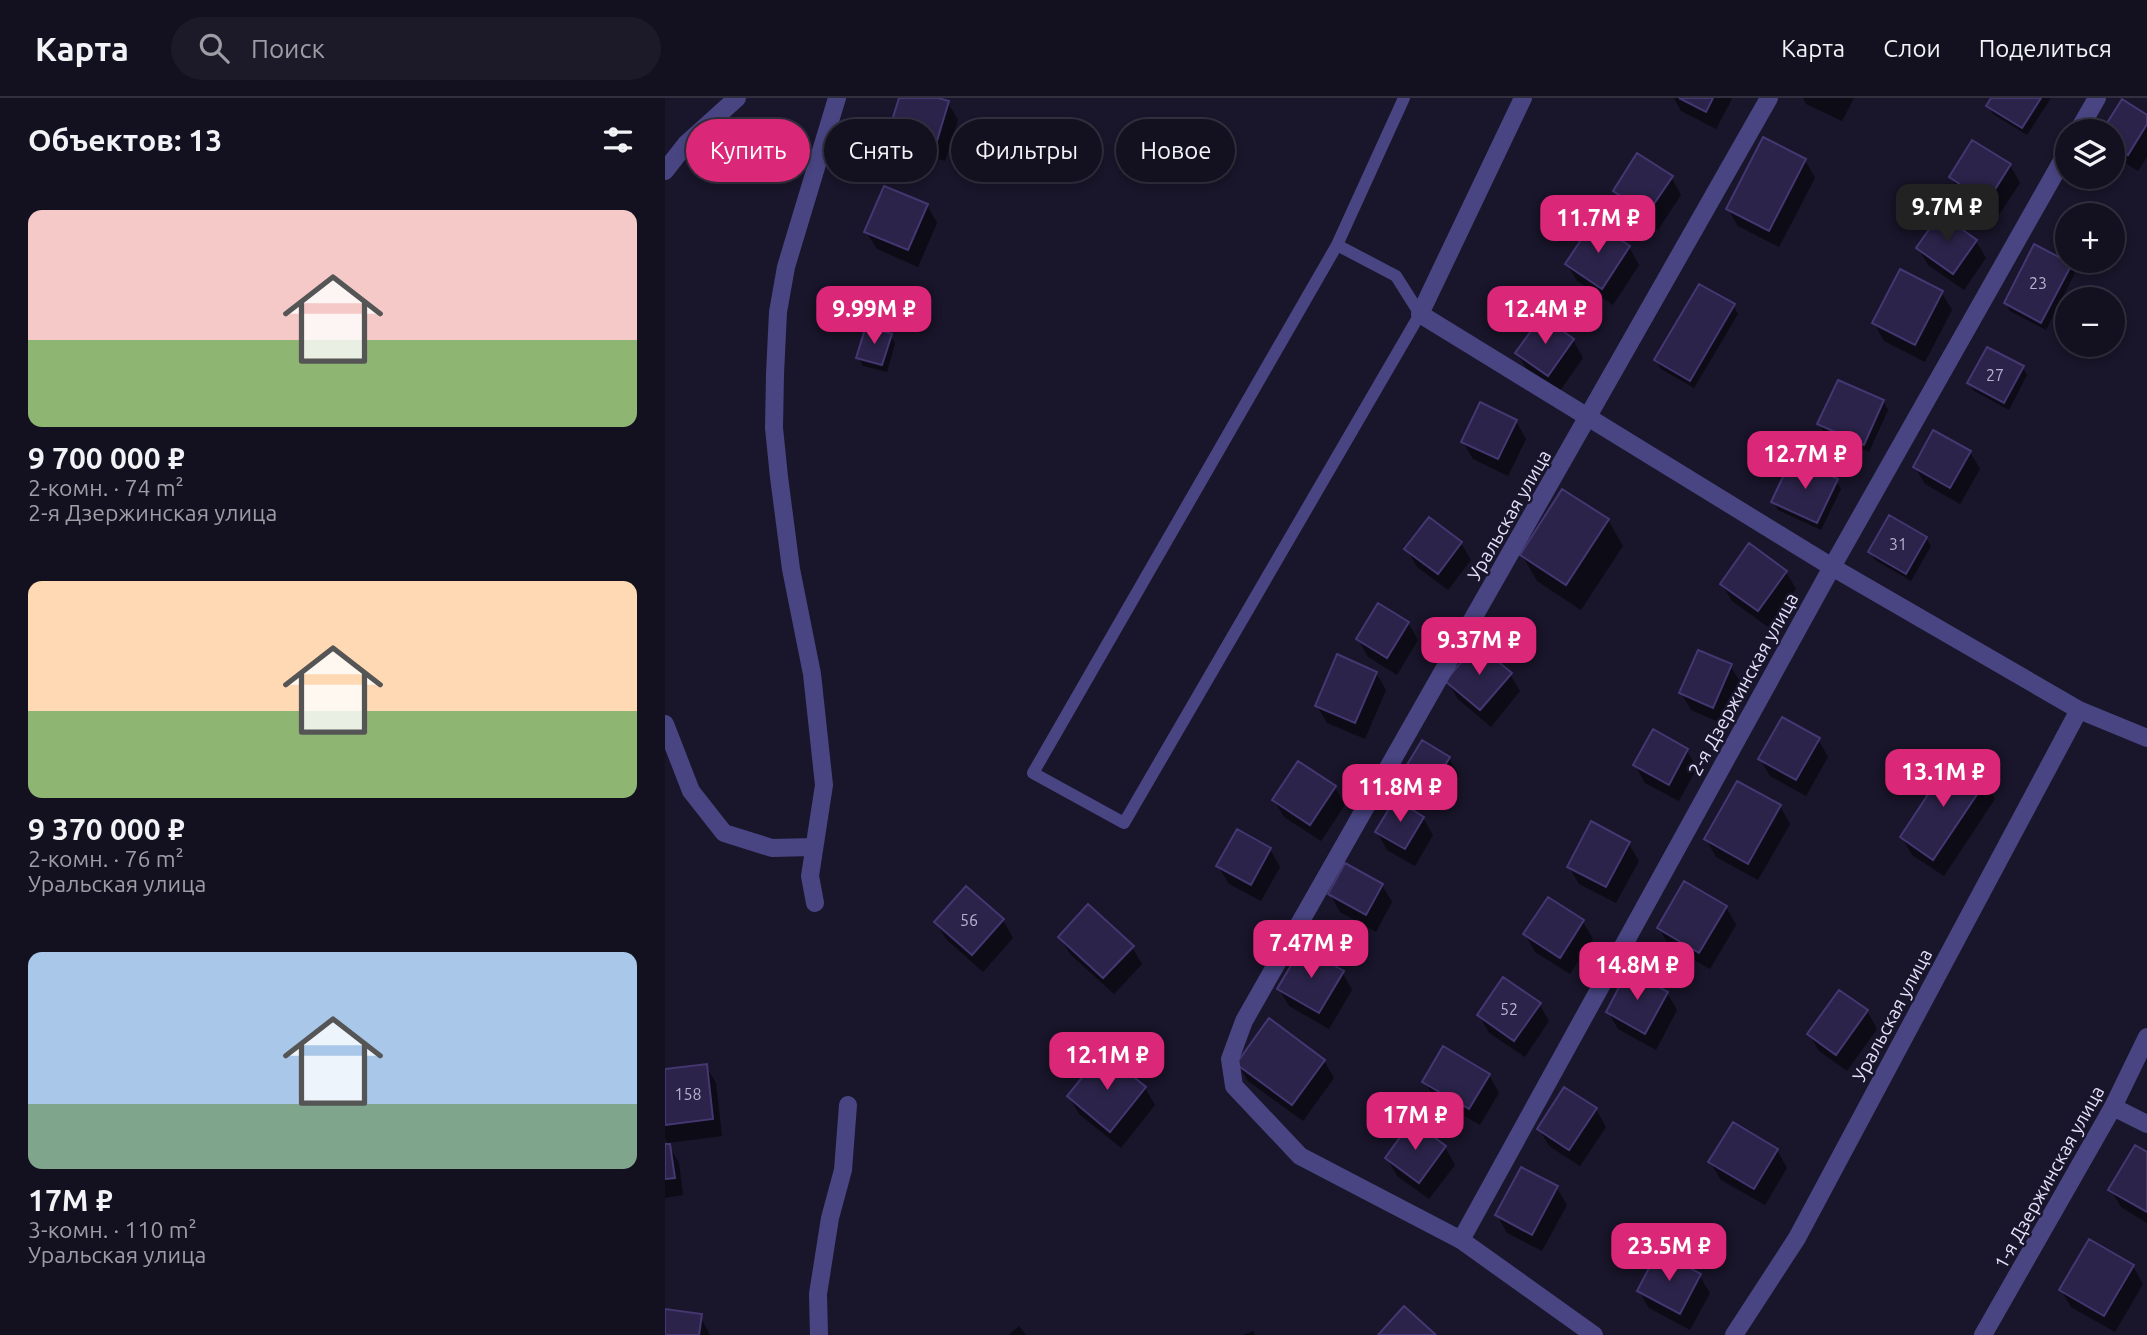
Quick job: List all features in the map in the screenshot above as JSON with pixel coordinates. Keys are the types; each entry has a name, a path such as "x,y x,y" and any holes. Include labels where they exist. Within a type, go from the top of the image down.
{"street":[{"path":"665,171 686,144 737,98"},
{"path":"815,903 810,876 824,785 812,674 790,569 779,477 774,428 775,374 778,312 786,267 837,98"},
{"path":"1523,98 1420,314 1832,567 2079,710 2147,738"},
{"name":"Уральская улица","path":"1594,1335 1461,1240 1300,1156 1234,1086 1230,1059 1244,1021 1769,98"},
{"path":"2085,119 2097,98"},
{"name":"2-я Дзержинская улица","path":"1461,1240 1832,567 2055,173"},
{"name":"Уральская улица","path":"1734,1335 1797,1238 2079,710"},
{"path":"665,724 691,791 724,832 772,848 813,847"},
{"name":"1-я Дзержинская улица","path":"1983,1335 2113,1107 2147,1037"},
{"path":"819,1335 818,1294 829,1218 843,1170 848,1105"},
{"path":"2113,1107 2147,1124"}],"lane":[{"path":"1337,245 1397,276 1420,314 1124,823 1033,773 1337,245 1404,98"}],"building":[{"path":"899,98 938,98 949,101 937,141 937,119 892,119"},
{"path":"1679,98 1713,98 1706,112"},
{"path":"1991,98 2041,98 2022,128 1986,106"},
{"path":"2122,99 2147,115 2147,124 2128,155 2125,153 2125,119 2110,119"},
{"path":"1763,137 1806,159 1769,231 1726,209"},
{"path":"1972,140 2011,164 1987,202 1949,177"},
{"path":"1637,153 1673,176 1647,214 1613,191"},
{"path":"884,186 928,204 908,250 864,232"},
{"path":"1940,214 1977,240 1953,274 1916,248"},
{"path":"1593,222 1630,246 1602,289 1565,264"},
{"path":"2034,244 2055,255 2055,273 2067,273 2060,287 2055,287 2055,296 2041,323 2004,303"},
{"path":"1900,269 1943,291 1915,345 1872,323"},
{"path":"1699,284 1735,304 1690,381 1654,360"},
{"path":"1542,316 1574,339 1548,376 1515,353"},
{"path":"866,326 892,334 882,365 856,358"},
{"path":"1987,347 2024,366 2004,403 1967,383"},
{"path":"1838,380 1884,400 1864,445 1817,424"},
{"path":"1480,402 1517,420 1498,459 1461,442"},
{"path":"1933,430 1971,451 1950,488 1913,467"},
{"path":"1792,458 1838,479 1817,523 1771,502"},
{"path":"1562,489 1609,519 1566,585 1520,555"},
{"path":"1889,515 1927,537 1906,574 1868,552"},
{"path":"1429,517 1462,542 1438,574 1404,549"},
{"path":"1749,543 1787,571 1758,611 1720,584"},
{"path":"1378,603 1409,622 1387,658 1356,639"},
{"path":"1477,644 1512,673 1480,710 1445,681"},
{"path":"1698,650 1732,664 1713,708 1679,693"},
{"path":"1337,654 1377,672 1355,723 1315,706"},
{"path":"1782,717 1820,738 1796,780 1758,759"},
{"path":"1653,729 1688,749 1669,785 1633,765"},
{"path":"1422,740 1450,757 1433,785 1405,768"},
{"path":"1952,758 1986,781 1933,860 1900,837"},
{"path":"1298,761 1336,786 1310,825 1272,800"},
{"path":"1737,781 1781,805 1748,864 1704,839"},
{"path":"1395,799 1424,817 1405,849 1375,832"},
{"path":"1591,821 1630,842 1606,887 1567,867"},
{"path":"1237,829 1271,848 1251,885 1216,866"},
{"path":"1345,863 1383,884 1366,915 1328,894"},
{"path":"1684,881 1727,906 1699,953 1657,928"},
{"path":"966,886 1004,919 972,955 934,922"},
{"path":"1548,897 1584,920 1560,958 1523,934"},
{"path":"1088,904 1134,946 1103,978 1058,937"},
{"path":"1302,947 1344,971 1319,1013 1277,989"},
{"path":"1628,970 1668,992 1645,1034 1606,1012"},
{"path":"1503,977 1541,1003 1514,1041 1477,1015"},
{"path":"1839,990 1868,1010 1836,1055 1807,1034"},
{"path":"1269,1018 1325,1060 1292,1105 1236,1064"},
{"path":"1443,1046 1490,1074 1469,1109 1422,1082"},
{"path":"1103,1052 1146,1087 1110,1132 1067,1096"},
{"path":"707,1064 713,1119 665,1125 665,1069"},
{"path":"1564,1087 1597,1108 1569,1150 1537,1129"},
{"path":"1412,1121 1446,1146 1419,1183 1385,1158"},
{"path":"1733,1122 1778,1149 1754,1189 1708,1162"},
{"path":"665,1144 670,1144 675,1178 665,1179"},
{"path":"2135,1145 2147,1152 2147,1212 2108,1190"},
{"path":"1521,1167 1558,1186 1532,1235 1495,1215"},
{"path":"2089,1239 2134,1265 2104,1316 2059,1290"},
{"path":"1658,1251 1701,1274 1680,1314 1637,1291"},
{"path":"1404,1306 1436,1335 1378,1335"},
{"path":"665,1309 702,1314 699,1335 665,1335"}]}
